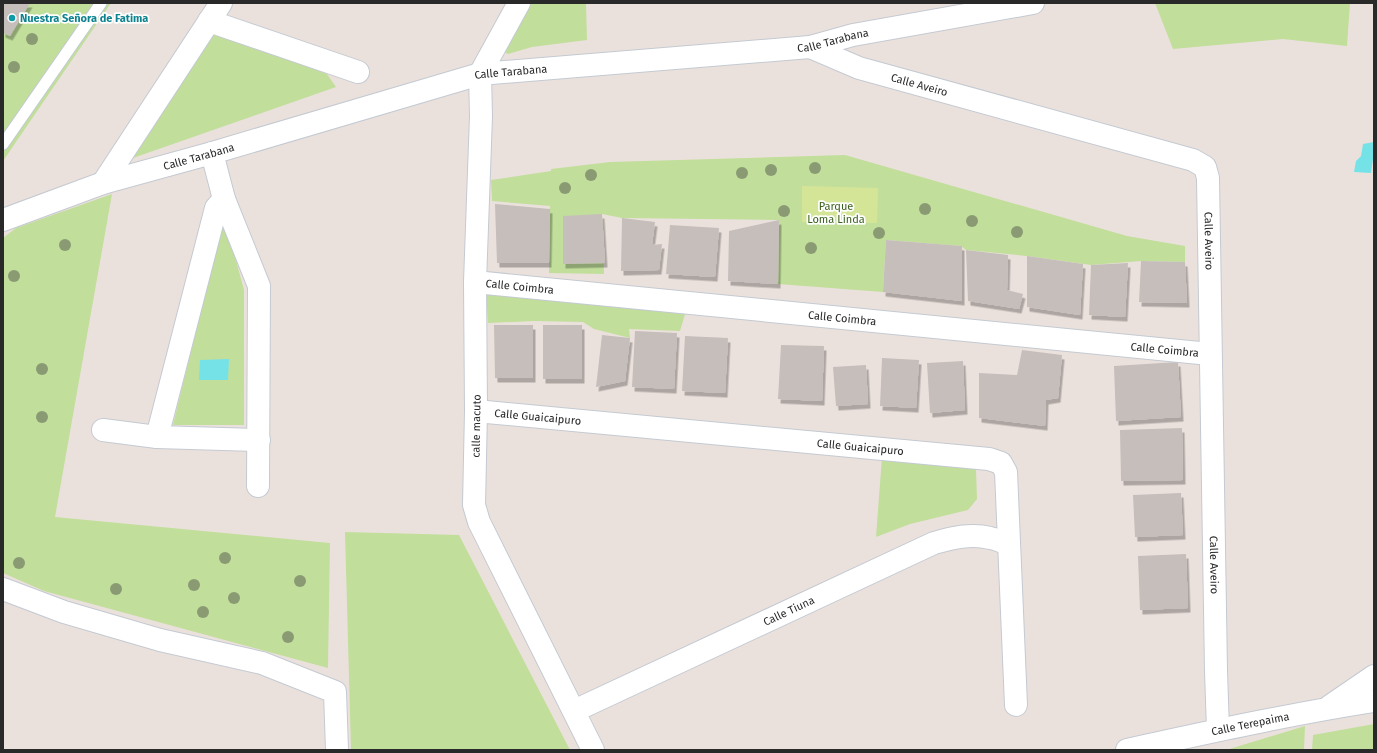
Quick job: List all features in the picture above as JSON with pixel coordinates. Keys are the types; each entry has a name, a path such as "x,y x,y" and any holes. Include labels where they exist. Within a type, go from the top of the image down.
{"street":[{"path":"103,183 221,3"},
{"path":"480,74 519,3"},
{"name":"Calle Tarabana","path":"4,218 103,183 212,153 480,74 810,47 853,35 1033,3"},
{"path":"209,21 358,72"},
{"name":"Calle Aveiro","path":"810,47 859,68 1193,160 1205,167 1208,178 1218,730"},
{"name":"calle macuto","path":"480,74 481,116 475,282 476,412 474,505 479,522 594,750"},
{"path":"212,153 224,199 259,286 258,486"},
{"path":"157,437 216,208 224,199"},
{"name":"Calle Coimbra","path":"475,282 1210,354"},
{"name":"Calle Guaicaipuro","path":"476,412 989,459 1001,463 1006,472 1016,705"},
{"path":"103,430 157,437 259,440"},
{"name":"Calle Tiuna","path":"574,711 934,543 954,538 972,536 991,538 1008,544"},
{"path":"3,589 64,612 160,640 262,663 335,692 337,750"},
{"path":"1325,709 1374,676"},
{"name":"Calle Terepaima","path":"1128,750 1218,730 1374,701"}],"lane":[{"path":"3,144 101,3"}],"green space":[{"path":"3,3 111,3 3,161"},
{"path":"524,3 586,3 587,40 532,47 508,54 497,47"},
{"path":"1155,3 1350,3 1347,46 1283,39 1173,49"},
{"path":"213,32 327,74 336,87 133,158"},
{"name":"Parque Loma Linda","path":"845,155 1127,236 1185,246 1185,262 1141,261 1091,265 1027,256 966,250 961,246 886,240 883,292 778,284 779,220 622,218 602,214 604,274 549,273 550,206 492,201 491,180 551,171 551,169 610,162"},
{"path":"802,186 878,188 877,223 802,222"},
{"path":"112,194 55,517 330,543 328,668 44,591 3,573 3,238 16,228"},
{"path":"224,216 244,290 244,425 173,425"},
{"path":"486,291 686,311 680,331 629,329 630,338 594,329 583,322 534,321 488,323"},
{"path":"882,457 971,464 976,470 977,499 968,510 910,524 876,537"},
{"path":"345,532 459,535 570,750 351,750"},
{"path":"1374,724 1374,750 1312,750 1313,735"},
{"path":"1305,726 1304,750 1226,750"}],"water":[{"path":"1374,142 1371,173 1354,172 1356,161 1361,156 1363,144"},
{"path":"229,359 228,380 199,380 200,360"}],"building":[{"name":"Nuestra Señora de Fatima","path":"3,3 30,3 10,36 3,33"},
{"path":"495,204 550,209 549,263 497,263"},
{"path":"602,214 605,263 563,264 563,216"},
{"path":"622,218 655,222 652,245 662,244 659,270 621,271"},
{"path":"779,220 778,284 728,281 729,231"},
{"path":"670,225 719,228 715,277 666,274"},
{"path":"886,240 962,246 962,301 883,292"},
{"path":"966,250 1008,255 1007,290 1023,294 1019,309 968,301"},
{"path":"1027,256 1083,264 1080,315 1027,307"},
{"path":"1141,261 1185,262 1187,303 1139,302"},
{"path":"1128,263 1125,317 1089,315 1091,265"},
{"path":"494,325 533,325 533,378 495,378"},
{"path":"543,325 582,325 582,379 543,379"},
{"path":"635,331 677,333 674,389 632,387"},
{"path":"602,335 630,338 625,381 596,387"},
{"path":"685,336 728,338 725,393 682,391"},
{"path":"781,345 824,346 822,401 778,399"},
{"path":"1022,350 1062,355 1058,398 1046,400 1045,426 979,418 979,373 1017,375"},
{"path":"882,358 919,360 916,408 880,406"},
{"path":"963,361 965,410 930,413 927,363"},
{"path":"1178,362 1181,417 1116,421 1114,366"},
{"path":"866,365 868,404 836,406 833,367"},
{"path":"1182,428 1183,480 1121,481 1120,430"},
{"path":"1181,493 1183,535 1135,537 1133,495"},
{"path":"1186,554 1188,608 1140,610 1138,556"}],"place":[{"name":"Nuestra Señora de Fatima","path":"12,18"}]}
